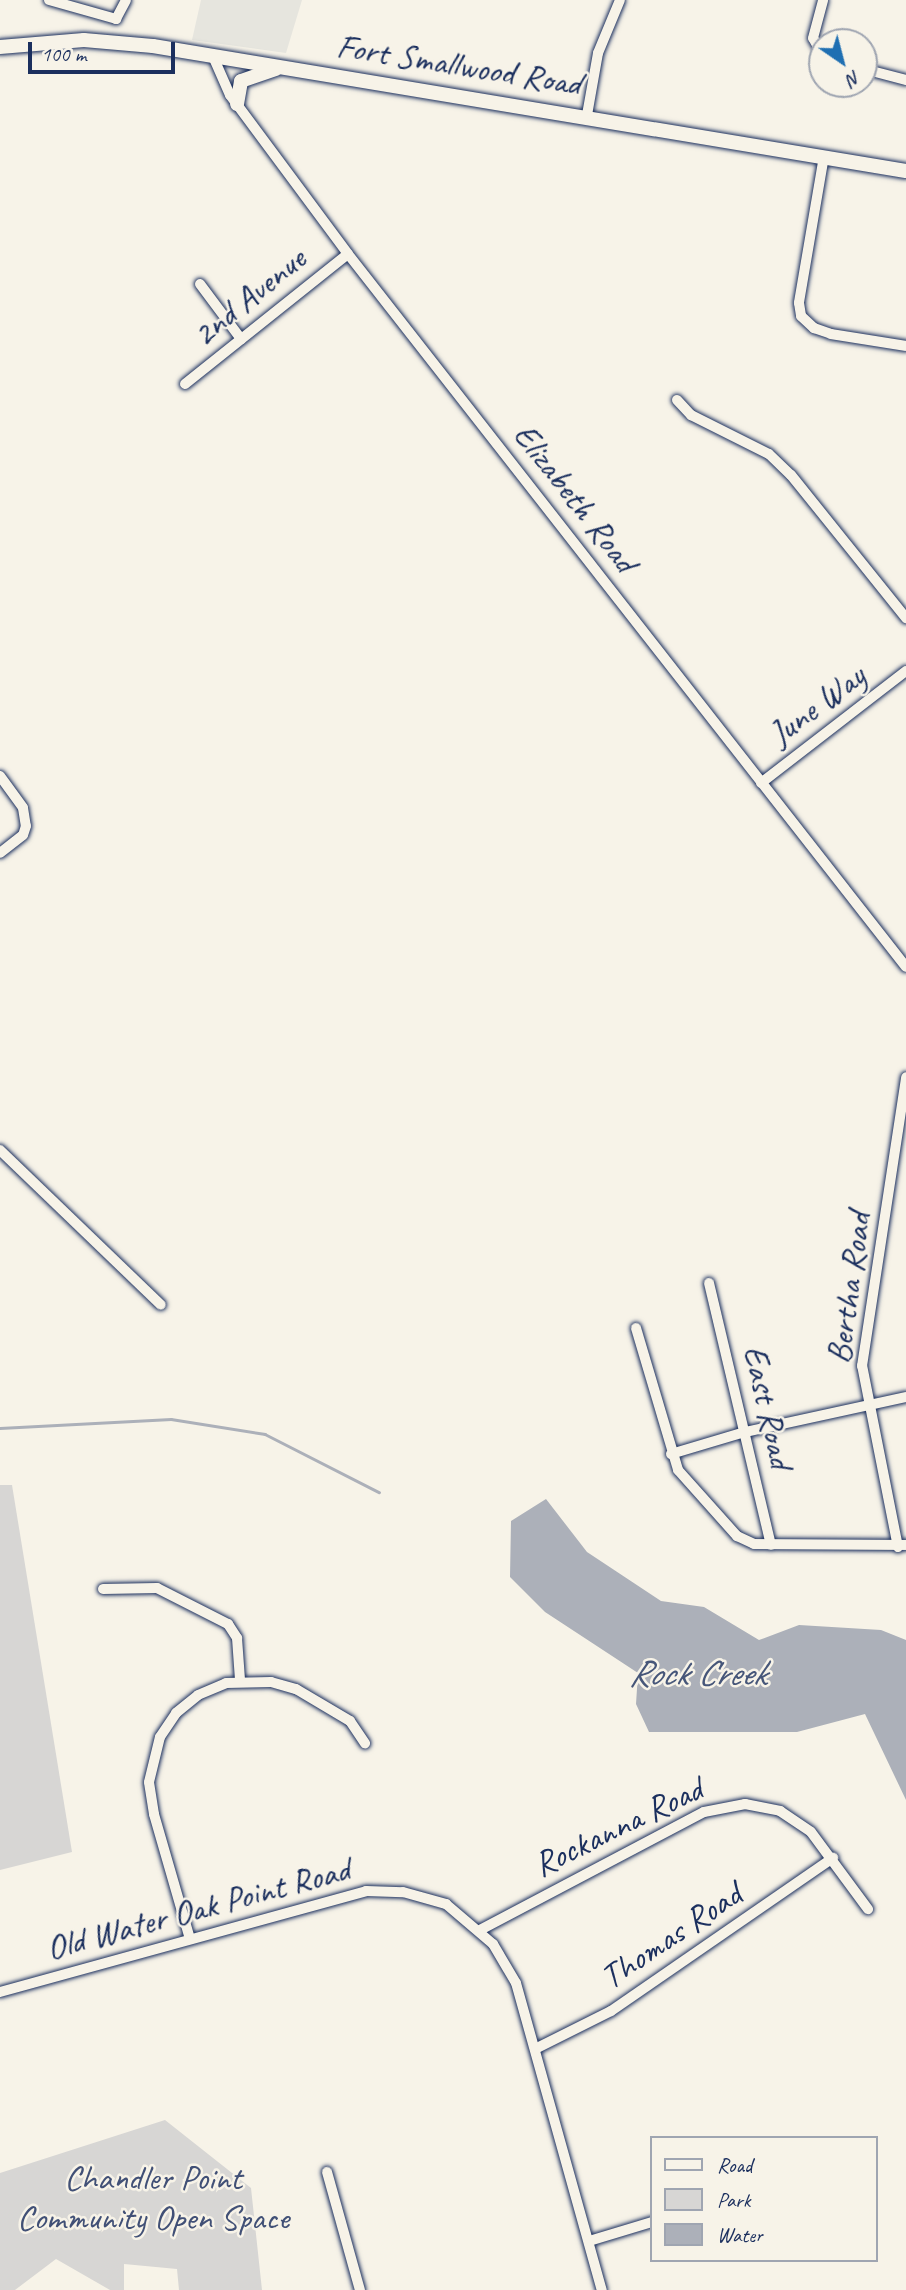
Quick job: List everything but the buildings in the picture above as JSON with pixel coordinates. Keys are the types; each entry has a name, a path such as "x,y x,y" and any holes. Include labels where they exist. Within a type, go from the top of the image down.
{"main road":[{"name":"Fort Smallwood Road","path":"0,47 84,40 212,54 587,115 906,171"},
{"path":"237,104 241,81 282,67"}],"street":[{"path":"49,0 81,3 116,19 126,0"},
{"path":"587,115 598,53 620,0"},
{"path":"816,28 823,0"},
{"name":"Elizabeth Road","path":"212,54 237,104 348,254 906,967"},
{"path":"878,73 906,80"},
{"path":"824,156 799,303 802,316 814,328 831,334 906,346"},
{"name":"2nd Avenue","path":"185,384 348,254"},
{"path":"200,284 242,339"},
{"path":"677,400 691,415 769,454 791,475 906,618"},
{"name":"June Way","path":"761,783 906,671"},
{"path":"0,776 23,808 26,826 23,835 0,853"},
{"name":"Bertha Road","path":"902,1546 868,1405 862,1366 906,1077"},
{"path":"0,1150 161,1304"},
{"name":"East Road","path":"709,1283 771,1545"},
{"path":"636,1328 671,1454 687,1484 737,1536 754,1544 902,1546"},
{"path":"671,1454 746,1432 906,1397"},
{"path":"103,1589 158,1588 228,1624 237,1638 240,1680"},
{"path":"190,1939 153,1814 151,1766 160,1737 176,1713 210,1689 240,1680 296,1689 350,1721 365,1743"},
{"name":"Rockanna Road","path":"480,1930 657,1835 704,1812 730,1805 768,1807 790,1816 832,1858 868,1909"},
{"name":"Thomas Road","path":"535,2049 611,2011 832,1858"},
{"name":"Old Water Oak Point Road","path":"0,1992 349,1894 385,1890 446,1904 480,1930 510,1970 535,2049 602,2290"},
{"path":"327,2172 360,2290"},
{"path":"589,2242 650,2223"}],"shaded area":[{"path":"201,0 302,0 286,53 192,40"}],"green space":[{"path":"0,1485 12,1485 72,1852 0,1870"},
{"name":"Chandler Point Community Open Space","path":"165,2120 251,2188 262,2290 179,2290 177,2269 124,2264 124,2290 110,2290 56,2259 15,2290 0,2290 0,2173"}],"water":[{"name":"Rock Creek","path":"546,1499 587,1552 661,1601 704,1607 759,1640 799,1625 881,1630 906,1640 906,1800 865,1714 797,1732 649,1732 636,1704 638,1673 545,1612 510,1577 511,1521"}],"waterway":[{"path":"0,1428 171,1419 265,1434 379,1492"}]}
